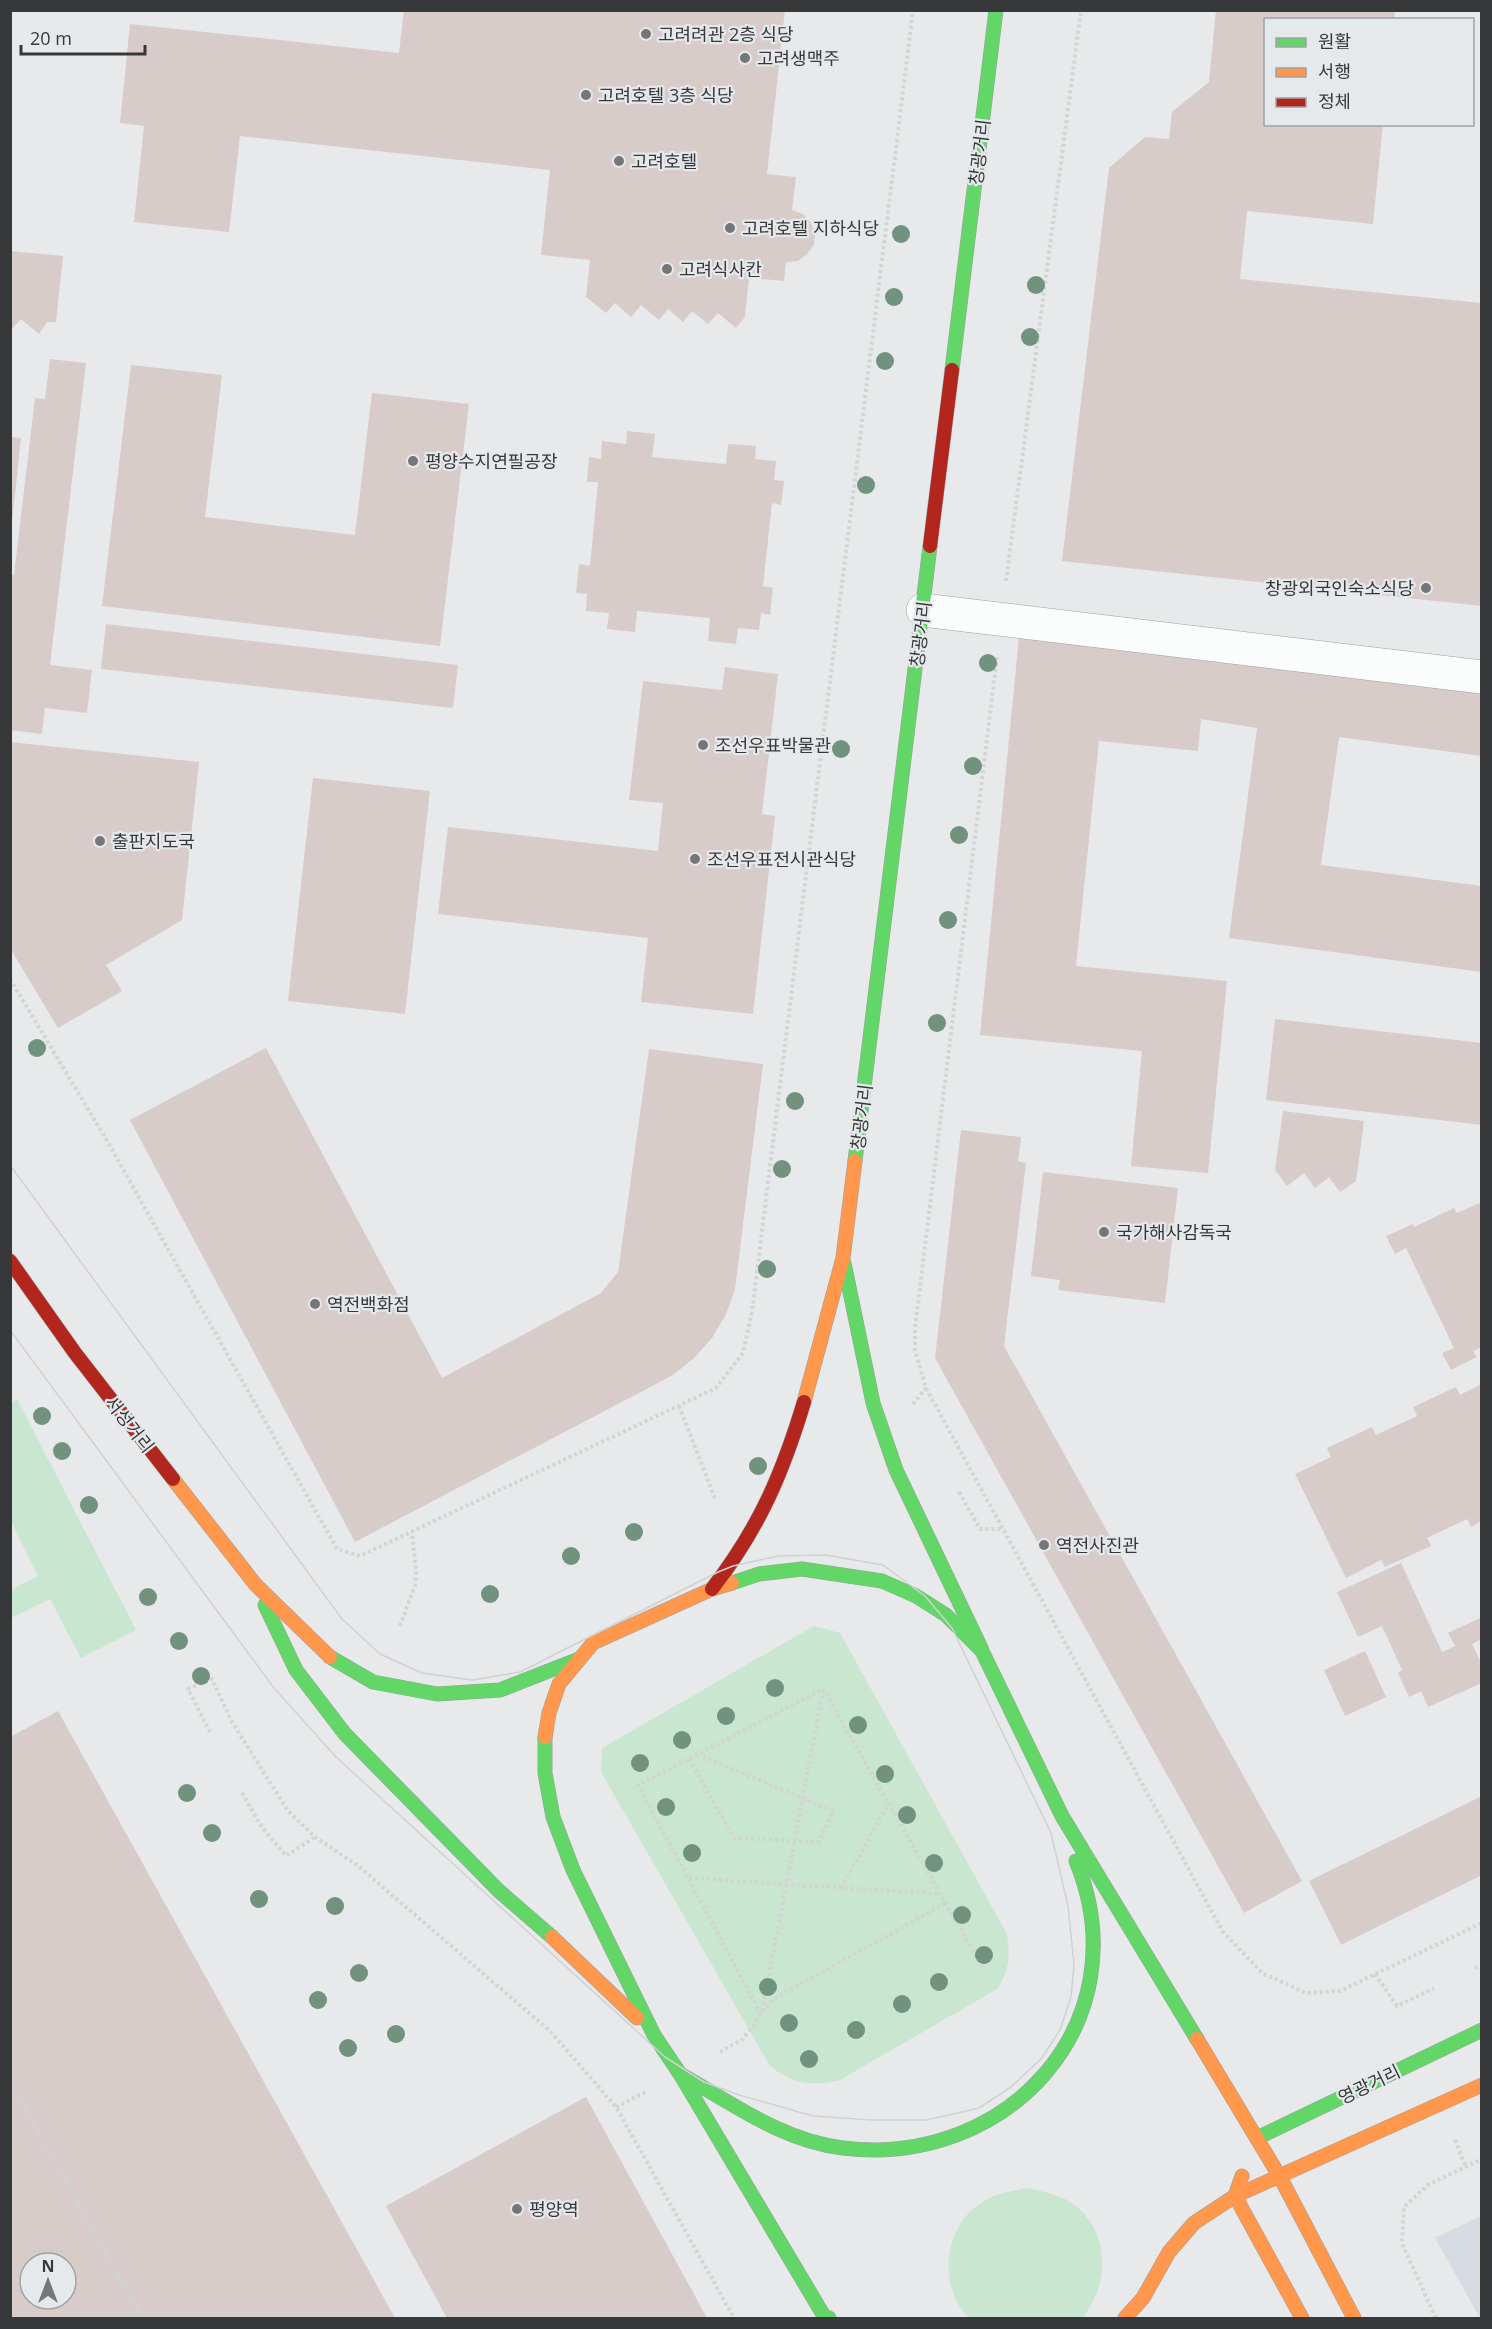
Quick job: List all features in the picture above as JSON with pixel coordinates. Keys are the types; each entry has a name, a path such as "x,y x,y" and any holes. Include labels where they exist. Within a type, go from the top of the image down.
{"main road":[{"name":"창광거리","path":"843,1258 996,10"},
{"path":"712,1589 738,1557 759,1521 775,1482 795,1430 843,1258"},
{"path":"843,1258 873,1403 896,1470 982,1651 1062,1816 1280,2177 1354,2319"},
{"name":"서성거리","path":"10,1261 75,1353 255,1584"},
{"path":"826,2318 680,2074 654,2035 573,1870 553,1817 544,1773 549,1713 559,1684 593,1643 712,1589 759,1574 802,1569 882,1581 916,1596 946,1615 982,1651"},
{"path":"255,1584 327,1655 373,1682 438,1694 500,1690 581,1658"},
{"path":"255,1584 296,1670 345,1734 499,1891 558,1942 654,2035"},
{"path":"680,2074 771,2124 812,2142 850,2148 890,2149 927,2144 970,2130 991,2120 1018,2102 1042,2078 1062,2052 1078,2022 1088,1991 1093,1958 1087,1892 1062,1816"},
{"name":"영광거리","path":"1257,2138 1482,2030"},
{"path":"1125,2319 1143,2298 1169,2252 1194,2223 1235,2196 1482,2085"},
{"path":"1257,2138 1235,2196 1302,2319"}],"street":[{"path":"923,610 1482,677"}],"path":[{"path":"10,979 106,1139 338,1549 360,1556 716,1388 743,1353 752,1312 913,10"},
{"path":"1081,10 1001,620 915,1328 915,1351 926,1388 1223,1932 1262,1973 1306,1993 1340,1991 1482,1923"},
{"path":"910,1408 926,1388"},
{"path":"679,1406 716,1501"},
{"path":"959,1492 980,1529 1002,1529"},
{"path":"400,1626 415,1585 412,1532"},
{"path":"210,1732 188,1689 212,1679 231,1722 288,1811 315,1837 357,1865 550,2031 616,2107 734,2319"},
{"path":"761,2014 638,1785 824,1689"},
{"path":"761,2014 824,1689"},
{"path":"824,1689 984,1968"},
{"path":"689,1759 734,1838 819,1842 833,1811 698,1754"},
{"path":"242,1793 261,1826 286,1856 315,1837"},
{"path":"841,1887 889,1803"},
{"path":"688,1878 941,1894"},
{"path":"616,2107 743,2038 772,2000 946,1904"},
{"path":"1475,1968 1482,1965"},
{"path":"1375,1974 1396,2006 1434,1988"},
{"path":"1454,2140 1466,2167"},
{"path":"1436,2319 1402,2244 1404,2207 1428,2186 1482,2159"}],"shaded area":[{"path":"1481,2216 1482,2318 1480,2318 1435,2238"}],"green space":[{"path":"17,1399 136,1630 81,1658 50,1599 11,1618 11,1590 38,1576 11,1521 11,1403"},
{"path":"814,1626 840,1633 1007,1934 1009,1956 1007,1969 997,1989 840,2080 820,2083 795,2080 770,2066 601,1772 602,1748"},
{"path":"1028,2188 1065,2199 1076,2206 1096,2231 1102,2261 1101,2276 1091,2305 1082,2318 969,2318 959,2305 952,2290 949,2256 953,2240 960,2225 970,2212 984,2201 1000,2194"}],"building":[{"name":"고려호텔","path":"404,10 785,10 767,174 796,177 792,210 803,214 811,223 815,233 814,245 798,261 786,262 784,281 749,278 745,317 736,328 718,313 708,324 692,311 683,322 668,309 659,320 641,305 631,317 615,303 606,313 586,297 590,260 541,255 550,170 240,136 229,232 134,222 144,126 120,123 130,24 399,53"},
{"path":"1216,10 1395,10 1394,18 1264,18 1264,126 1383,126 1373,224 1247,211 1240,279 1482,303 1482,606 1062,561 1109,168 1145,137 1169,139 1172,112 1209,82"},
{"path":"10,251 63,256 56,322 47,322 39,334 21,319 10,331"},
{"path":"50,359 86,363 50,665 92,670 87,713 45,708 42,734 10,730 10,575 14,575 35,398 45,399"},
{"name":"평양수지연필공장","path":"131,365 222,375 205,517 355,535 372,393 469,404 440,646 102,606"},
{"path":"627,431 655,434 652,457 726,464 728,444 756,446 755,459 776,461 774,480 784,481 781,505 772,503 763,586 773,588 770,615 761,613 759,630 738,628 736,644 708,641 710,618 637,611 635,632 607,629 609,613 586,611 587,594 576,593 579,564 590,566 598,482 587,482 589,457 601,459 602,441 626,444"},
{"path":"10,437 21,438 12,523 10,523"},
{"path":"106,624 458,665 453,708 101,669"},
{"path":"1019,637 1482,693 1482,756 1339,737 1321,865 1482,886 1482,972 1229,938 1257,728 1201,719 1198,751 1099,741 1076,966 1227,981 1208,1173 1131,1166 1142,1051 980,1035"},
{"path":"725,667 778,674 762,814 775,816 753,1014 641,1002 648,938 438,914 448,827 658,851 663,803 629,800 643,681 722,690"},
{"name":"출판지도국","path":"10,742 199,762 182,920 106,965 122,991 58,1028 10,948"},
{"path":"313,778 430,791 405,1014 288,1001"},
{"path":"1275,1019 1482,1043 1482,1125 1266,1100"},
{"name":"역전백화점","path":"266,1048 442,1378 601,1293 618,1272 649,1049 763,1064 735,1289 726,1314 712,1338 694,1358 673,1375 355,1542 130,1120"},
{"path":"1283,1111 1364,1121 1356,1181 1340,1192 1329,1177 1315,1188 1304,1173 1287,1186 1275,1170"},
{"path":"961,1130 1021,1137 1018,1161 1026,1163 1004,1346 1302,1881 1244,1913 935,1358"},
{"name":"국가해사감독국","path":"1043,1172 1178,1188 1165,1303 1058,1290 1060,1280 1031,1276"},
{"path":"1482,1202 1482,1347 1473,1351 1477,1357 1451,1370 1442,1353 1454,1348 1406,1248 1395,1254 1386,1236 1413,1224 1414,1227 1454,1208 1457,1213"},
{"path":"1482,1384 1482,1521 1471,1527 1467,1519 1427,1538 1431,1546 1385,1567 1381,1560 1346,1578 1295,1474 1331,1457 1327,1448 1372,1427 1376,1435 1417,1416 1413,1407 1456,1387 1460,1395"},
{"path":"1401,1563 1442,1652 1455,1646 1448,1633 1482,1617 1482,1639 1472,1644 1482,1665 1482,1683 1428,1707 1421,1691 1409,1697 1398,1673 1402,1670 1382,1626 1358,1637 1337,1592"},
{"path":"1365,1651 1386,1697 1345,1716 1324,1670"},
{"path":"58,1711 395,2318 10,2318 10,1737"},
{"path":"1482,1796 1482,1875 1341,1945 1309,1881"},
{"name":"평양역","path":"586,2097 707,2318 447,2318 386,2206"}],"tram line":[{"path":"10,1165 342,1619 380,1654 422,1673 472,1680 520,1672 718,1572 733,1566 778,1556 826,1555 883,1565 925,1596 952,1628 1051,1833 1068,1906 1074,1964 1071,1997 1060,2030 1041,2059 1011,2087 979,2108 927,2120 871,2120 813,2116 739,2095 704,2082 665,2057 336,1757 274,1688 10,1330"}],"railway":[{"path":"10,2083 142,2318"}],"traffic: fast":[{"path":"952,370 996,10"},
{"path":"855,1161 930,546"},
{"path":"844,1263 873,1403 896,1470 981,1648"},
{"path":"732,1583 759,1574 802,1569 882,1581 916,1596 946,1615 982,1651 1062,1816 1197,2039"},
{"path":"265,1605 296,1670 345,1734 499,1891 552,1937"},
{"path":"330,1657 373,1682 437,1694 500,1690 579,1659"},
{"path":"545,1737 545,1773 553,1817 573,1870 654,2035 680,2074 824,2316 829,2318"},
{"path":"682,2075 759,2120 800,2138 843,2148 903,2148 958,2134 1007,2108 1046,2072 1075,2028 1091,1977 1092,1920 1076,1861"},
{"path":"1257,2138 1482,2030"}],"traffic: slow":[{"path":"804,1402 843,1258 855,1161"},
{"path":"173,1479 255,1584 330,1657"},
{"path":"545,1737 549,1713 559,1684 593,1643 712,1589 732,1583"},
{"path":"552,1937 637,2018"},
{"path":"1197,2039 1280,2177 1354,2318"},
{"path":"1125,2318 1143,2298 1169,2252 1194,2223 1235,2196 1482,2085"},
{"path":"1242,2176 1235,2196 1302,2318"}],"traffic: jam":[{"path":"930,546 952,370"},
{"path":"10,1261 75,1353 173,1479"},
{"path":"712,1589 743,1544 767,1500 778,1477 804,1402"}],"place":[{"name":"고려려관 2층 식당","path":"646,34"},
{"name":"고려생맥주","path":"745,58"},
{"name":"고려호텔 3층 식당","path":"586,95"},
{"name":"고려호텔","path":"619,161"},
{"name":"고려호텔 지하식당","path":"730,228"},
{"name":"고려식사칸","path":"667,269"},
{"name":"평양수지연필공장","path":"413,461"},
{"name":"창광외국인숙소식당","path":"1426,588"},
{"name":"조선우표박물관","path":"703,745"},
{"name":"출판지도국","path":"100,841"},
{"name":"조선우표전시관식당","path":"695,859"},
{"name":"국가해사감독국","path":"1104,1232"},
{"name":"역전백화점","path":"315,1304"},
{"name":"역전사진관","path":"1044,1545"},
{"name":"평양역","path":"517,2209"}]}
